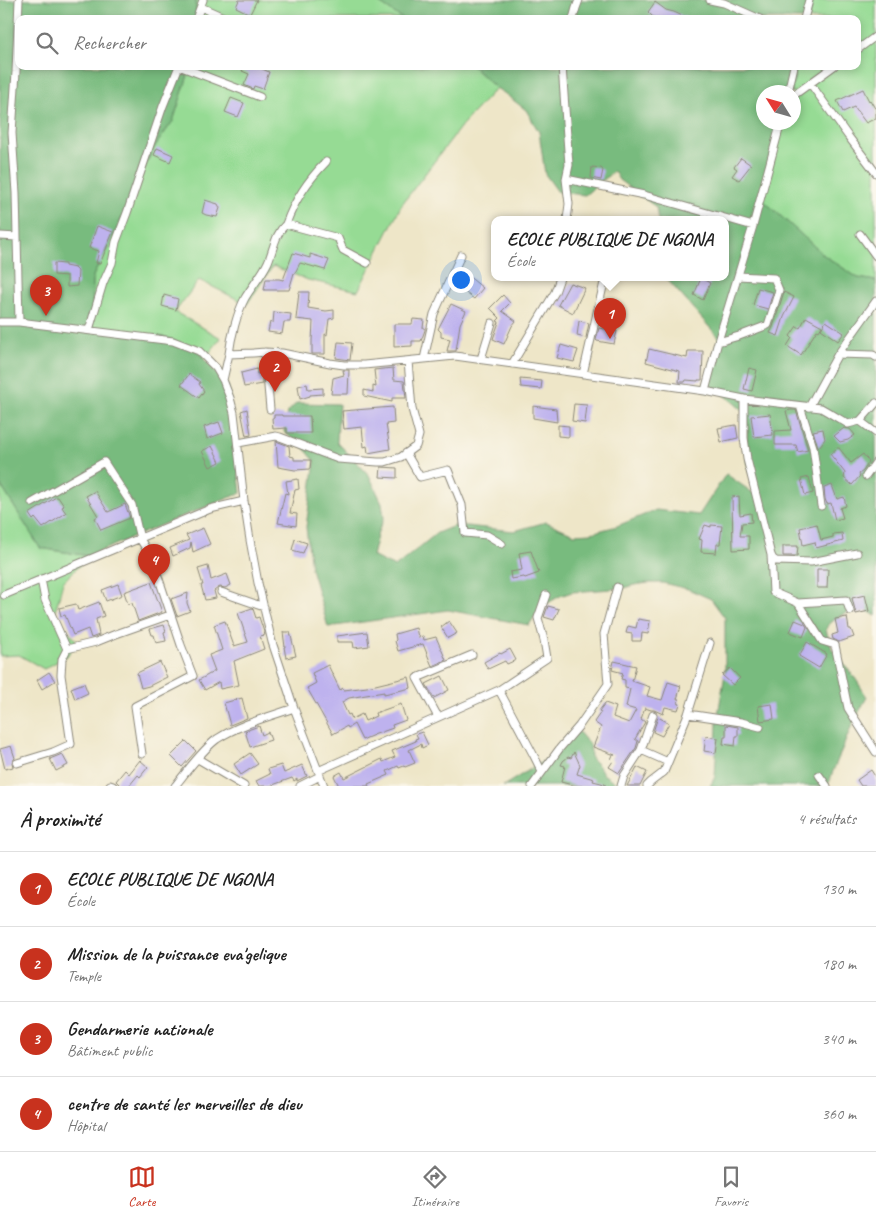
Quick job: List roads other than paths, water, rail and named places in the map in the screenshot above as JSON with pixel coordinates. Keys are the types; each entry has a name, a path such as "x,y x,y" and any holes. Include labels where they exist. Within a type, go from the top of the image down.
{"street":[{"path":"18,0 18,15"},
{"path":"574,15 579,0"},
{"path":"710,0 724,2 752,15"},
{"path":"805,15 809,0"},
{"path":"198,15 202,3 222,15"},
{"path":"861,47 876,36"},
{"path":"16,70 12,133 16,193 19,322"},
{"path":"89,330 112,263 116,242 177,70"},
{"path":"189,70 260,97"},
{"path":"562,70 569,165 566,179 569,204 568,216"},
{"path":"790,85 793,70"},
{"path":"801,89 828,70"},
{"path":"810,83 876,173"},
{"path":"705,391 754,226 779,130"},
{"path":"222,380 229,347 244,299 267,263 280,230 286,224 290,212 302,192 326,162"},
{"path":"566,179 644,195 719,216"},
{"path":"729,219 754,226"},
{"path":"286,224 338,238 343,250 367,264"},
{"path":"860,234 876,256"},
{"path":"0,236 17,237"},
{"path":"424,359 434,314 461,255"},
{"path":"718,342 768,325 779,290 774,278 738,276"},
{"path":"512,364 555,292 559,281"},
{"path":"583,374 604,281"},
{"path":"809,407 838,354 876,301"},
{"path":"0,322 19,322 173,341 203,354 216,368 230,398 238,443 244,501 258,583 272,642 294,708 324,786"},
{"path":"481,359 492,323"},
{"path":"265,352 270,409"},
{"path":"229,354 282,352 330,364 364,365 455,356 705,391 744,399 821,408 848,424 860,421 876,403"},
{"path":"838,354 876,356"},
{"path":"238,443 276,436 338,459 385,462 401,456 416,446 419,435 412,409 408,361"},
{"path":"744,399 744,438 747,459 771,555 773,592 798,603 846,600 850,611"},
{"path":"800,406 812,447 821,506"},
{"path":"860,421 876,433"},
{"path":"406,453 420,477 448,470 462,504 465,533 487,535 502,544"},
{"path":"32,503 104,462 132,505 140,539 152,558 170,615 193,676 135,706 142,754"},
{"path":"866,476 876,462"},
{"path":"4,595 174,523 210,509 244,501"},
{"path":"771,555 776,561 811,562 857,553"},
{"path":"41,579 45,600 68,649"},
{"path":"532,786 579,726 608,684 604,634 617,587"},
{"path":"221,592 264,607"},
{"path":"300,786 319,774 499,690 547,658 538,618 546,595"},
{"path":"798,603 822,641 835,644 848,708 876,752"},
{"path":"17,763 72,744 61,675 62,659 68,649 96,642 170,615"},
{"path":"648,786 664,772 688,714 710,643"},
{"path":"438,717 417,678 472,655"},
{"path":"499,690 542,772"},
{"path":"175,786 198,759 217,740 226,734 252,722 294,708"},
{"path":"688,714 741,722 760,727"},
{"path":"621,786 624,776 641,750 654,715"},
{"path":"641,750 668,762"},
{"path":"198,759 244,786"},
{"path":"819,775 827,786"}],"place":[{"name":"Gendarmerie nationale","path":"46,316"},
{"name":"ECOLE PUBLIQUE DE NGONA","path":"610,339"},
{"name":"Mission de la puissance eva'gelique","path":"275,392"},
{"name":"centre de santé les merveilles de dieu","path":"154,585"}]}
